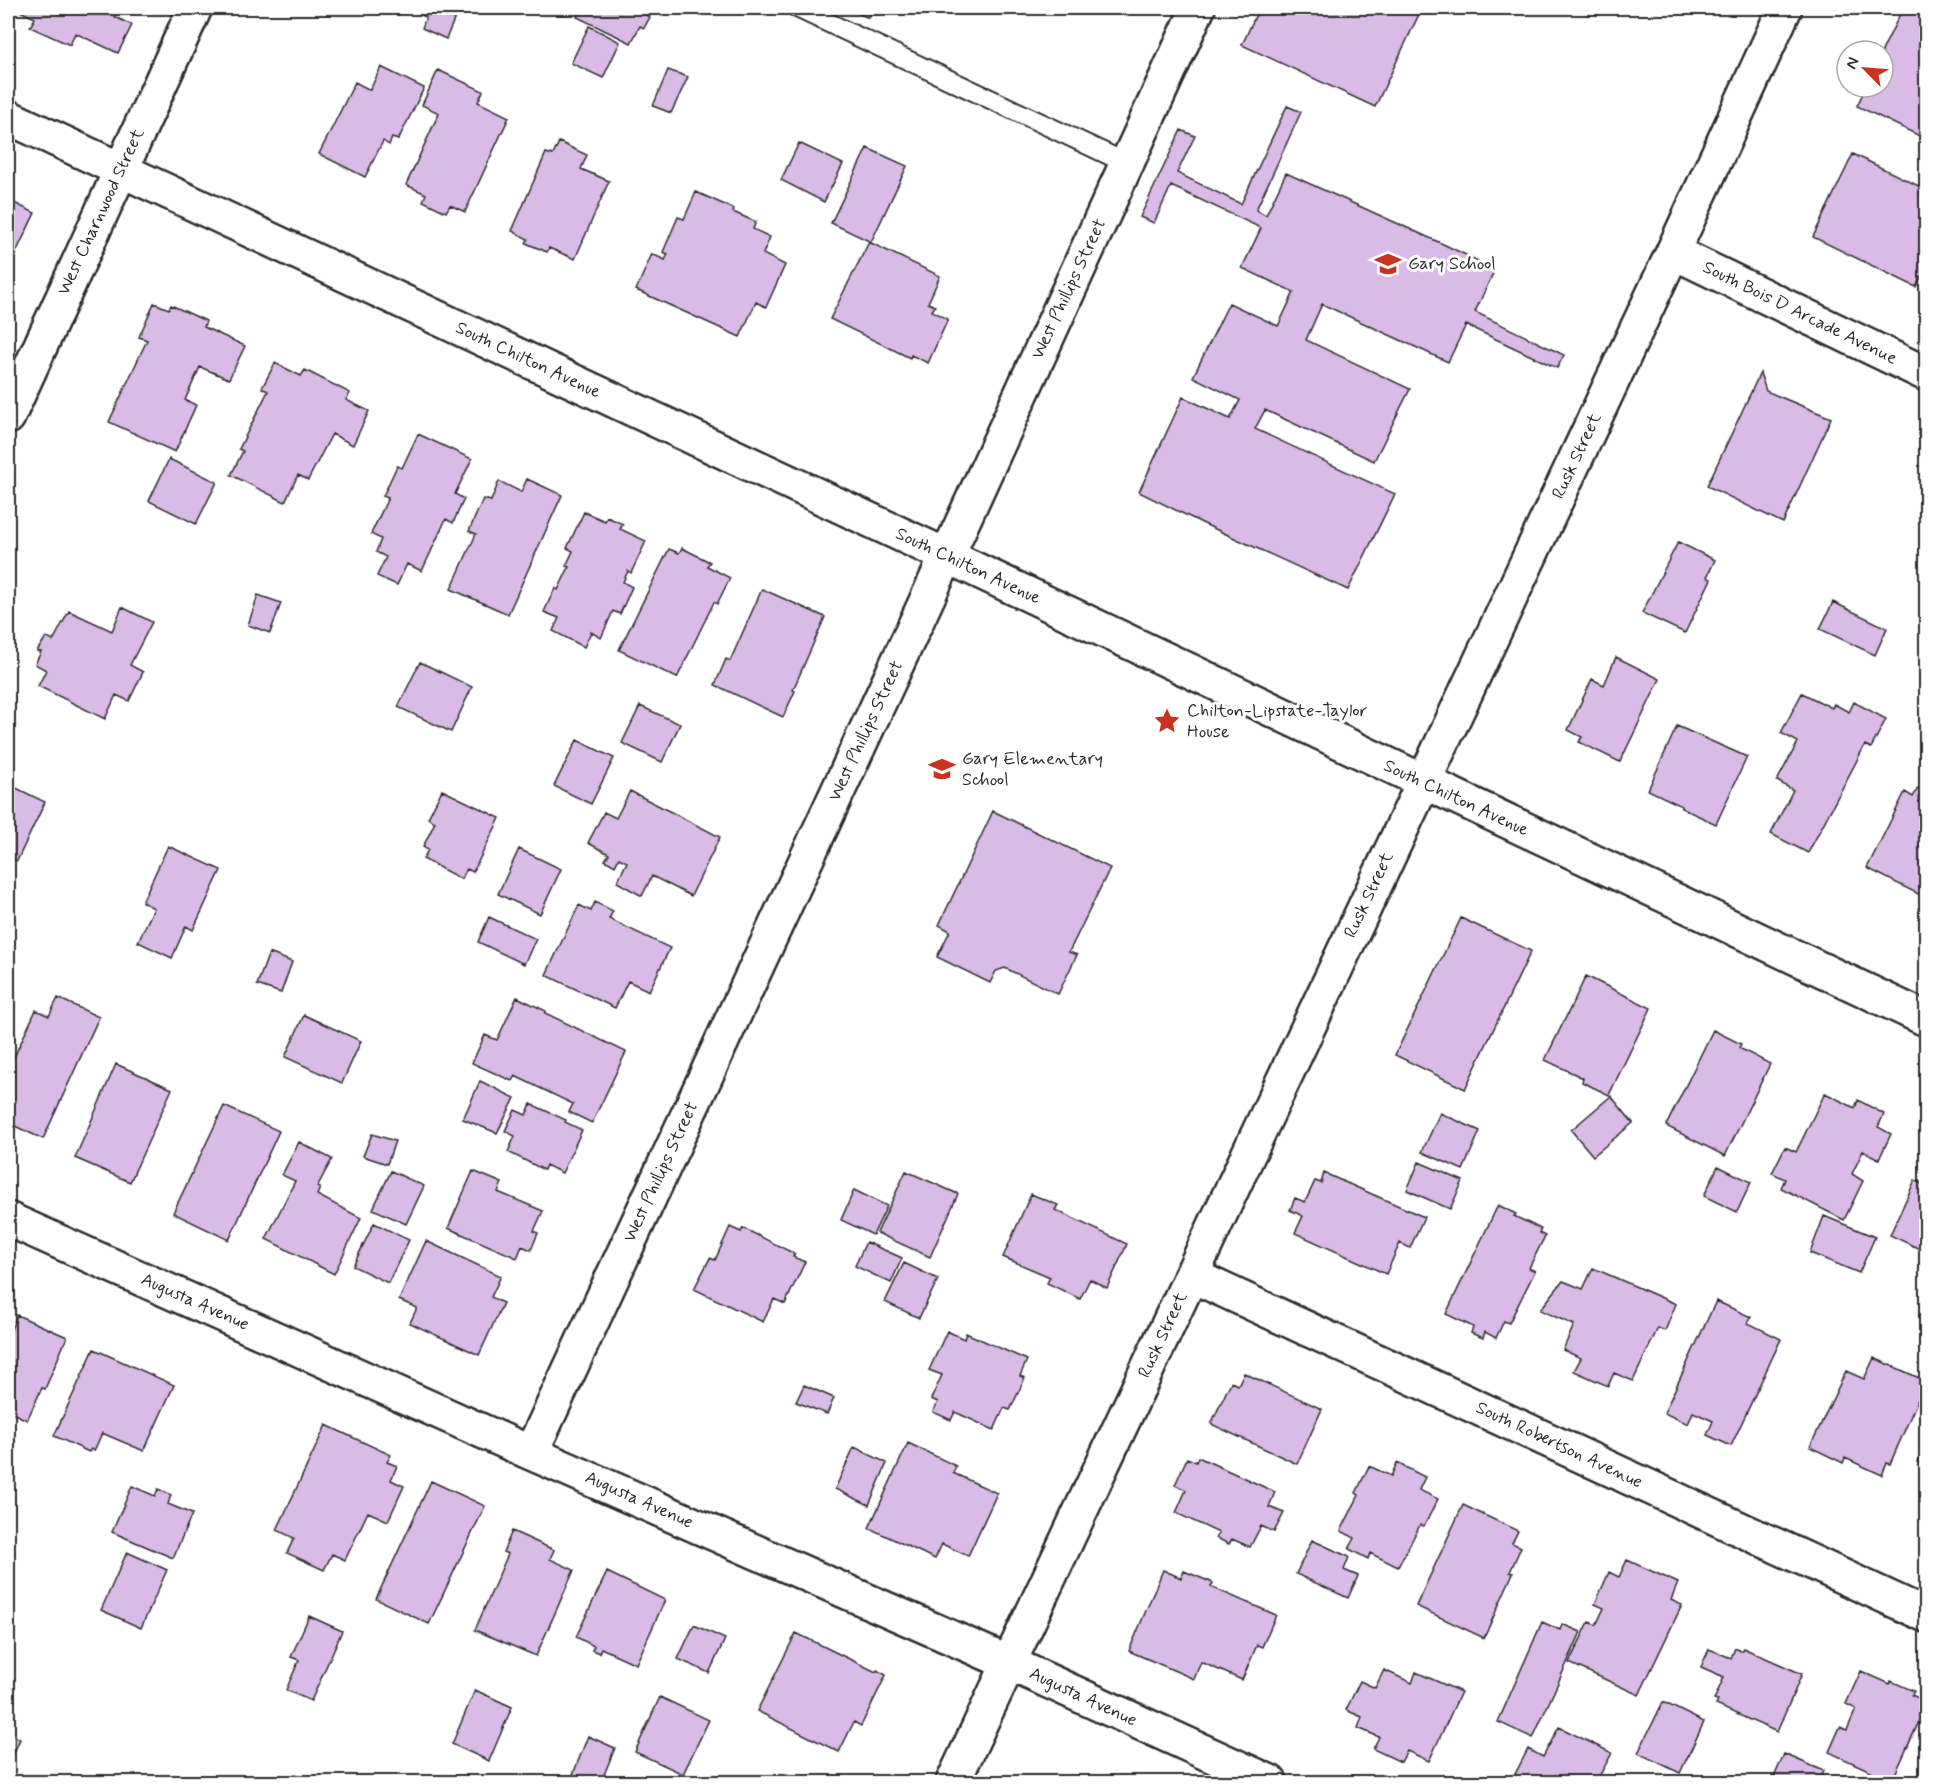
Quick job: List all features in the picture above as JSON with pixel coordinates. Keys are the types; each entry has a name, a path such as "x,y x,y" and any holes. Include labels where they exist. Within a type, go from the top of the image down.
{"street":[{"name":"West Charnwood Street","path":"8,417 195,8"},
{"name":"West Phillips Street","path":"531,1453 1198,8"},
{"name":"Rusk Street","path":"953,1782 1673,252 1785,8"},
{"name":"South Chilton Avenue","path":"8,117 947,556 1926,1019"},
{"name":"South Bois D Arcade Avenue","path":"1673,252 1926,374"},
{"name":"Augusta Avenue","path":"8,1218 531,1453 1009,1663 1270,1782"},
{"name":"South Robertson Avenue","path":"1191,1275 1926,1615"}],"lane":[{"path":"797,8 1126,163"}],"building":[{"path":"21,8 119,8 115,17 132,25 118,53 75,33 70,45 30,27 35,18 20,11"},
{"path":"411,8 459,8 446,39 422,28 426,17 410,10"},
{"path":"582,8 647,8 644,14 650,17 644,28 640,26 631,43 577,17"},
{"path":"845,8 874,8 869,18"},
{"path":"1259,8 1422,8 1375,107 1242,45"},
{"path":"1903,8 1926,8 1926,139 1857,106 1860,99 1895,99 1895,39 1888,39"},
{"path":"589,26 620,42 603,78 571,63"},
{"path":"381,67 424,88 398,140 392,138 389,145 383,141 365,177 319,154 355,82 370,90"},
{"path":"438,70 483,91 478,102 509,117 465,212 450,205 446,212 423,201 426,194 406,185 439,113 422,105"},
{"path":"668,70 688,77 671,113 653,106"},
{"path":"1287,106 1301,112 1256,210 1266,215 1286,173 1443,244 1495,269 1475,312 1564,355 1557,368 1466,325 1448,362 1322,304 1306,340 1410,389 1374,461 1265,410 1255,429 1395,494 1348,590 1139,492 1183,397 1230,419 1240,400 1193,377 1229,303 1278,326 1294,292 1242,268 1261,228 1171,186 1154,223 1140,217 1181,130 1195,136 1177,173 1241,204"},
{"path":"559,142 587,155 581,169 609,181 575,259 549,248 547,252 526,243 528,239 512,231 546,153 553,155"},
{"path":"799,143 843,164 824,202 781,180"},
{"path":"867,148 907,166 871,242 831,223"},
{"path":"1853,154 1923,188 1920,194 1926,197 1926,267 1916,287 1813,237"},
{"path":"696,192 756,222 753,229 770,237 763,254 785,265 766,307 756,302 740,337 636,290 652,254 665,260 668,254 663,252 678,217 684,219"},
{"path":"8,200 35,213 8,269"},
{"path":"869,242 940,276 928,303 935,306 932,311 948,319 928,363 911,355 910,358 830,319"},
{"path":"154,303 169,309 171,305 206,321 204,327 245,346 229,379 200,367 185,400 196,405 175,452 109,422 147,340 139,337"},
{"path":"275,363 301,376 305,370 350,393 346,400 369,411 353,445 332,434 308,480 298,475 285,502 231,475 243,451 239,449 268,391 262,388"},
{"path":"1760,373 1766,391 1831,418 1783,523 1707,486"},
{"path":"418,434 472,459 455,494 464,499 453,523 446,519 422,571 407,564 397,585 377,576 386,557 376,552 381,539 371,534 388,498 383,496 397,466 402,468"},
{"path":"169,459 217,482 196,524 149,501"},
{"path":"527,479 562,495 508,614 451,589 476,534 469,531 483,499 491,501 499,481 521,492"},
{"path":"584,512 605,521 607,517 623,524 620,529 646,541 631,573 628,571 623,582 632,587 620,614 613,611 601,638 591,632 584,647 553,631 559,618 544,612 555,588 558,590 569,567 566,566 573,551 567,548"},
{"path":"1678,542 1715,560 1707,577 1711,579 1685,633 1642,613"},
{"path":"682,548 710,562 707,566 730,578 717,604 714,602 677,678 619,650 669,549 679,553"},
{"path":"762,589 825,617 783,717 715,685 726,659 730,661"},
{"path":"258,595 281,603 270,633 248,625"},
{"path":"1833,602 1887,628 1875,655 1820,629"},
{"path":"122,607 152,622 130,665 143,672 129,701 116,695 105,719 38,686 46,670 35,664 41,652 37,651 46,637 53,641 69,611 112,631"},
{"path":"1616,657 1660,679 1620,762 1579,742 1582,737 1568,730 1592,679 1604,685"},
{"path":"420,662 472,687 451,732 398,707"},
{"path":"1802,693 1832,708 1834,704 1849,712 1854,702 1886,719 1871,748 1865,745 1808,853 1771,834 1793,790 1777,781 1798,742 1781,733"},
{"path":"640,706 680,724 662,762 622,743"},
{"path":"1677,726 1747,757 1716,824 1648,790"},
{"path":"577,740 614,758 591,804 554,786"},
{"path":"8,784 45,802 17,861 8,857"},
{"path":"1918,788 1926,792 1926,891 1924,897 1867,868 1905,792 1913,797"},
{"path":"442,790 500,818 473,872 467,869 461,879 423,859 428,850 423,847 435,822 428,818"},
{"path":"630,791 720,837 691,896 652,876 642,896 617,882 627,862 619,858 615,866 605,860 609,854 588,843 604,812 616,818"},
{"path":"993,811 1110,868 1069,952 1077,955 1058,994 1005,968 996,971 990,983 937,957 950,931 939,925"},
{"path":"168,846 221,870 193,930 186,926 172,958 138,942 154,908 142,902"},
{"path":"519,849 561,869 540,914 498,894"},
{"path":"595,902 613,911 609,919 670,948 649,991 628,981 615,1008 546,975 579,905 591,911"},
{"path":"489,917 536,939 524,964 478,942"},
{"path":"1461,918 1531,951 1465,1089 1395,1055"},
{"path":"269,953 292,962 281,993 257,985"},
{"path":"1586,976 1651,1008 1609,1095 1582,1082 1583,1078 1545,1060"},
{"path":"517,997 626,1052 592,1123 569,1112 573,1104 515,1076 512,1081 472,1063 485,1035 497,1040"},
{"path":"58,998 99,1017 43,1139 8,1123 10,1108 8,1107 8,1070 36,1010 49,1016"},
{"path":"304,1015 361,1041 342,1083 285,1057"},
{"path":"1713,1030 1741,1044 1739,1048 1770,1064 1725,1156 1666,1126"},
{"path":"116,1064 172,1089 130,1182 75,1158"},
{"path":"480,1081 515,1098 497,1133 463,1119"},
{"path":"1825,1093 1855,1108 1858,1100 1884,1114 1878,1127 1891,1134 1879,1159 1863,1151 1852,1174 1863,1181 1844,1220 1781,1188 1785,1179 1772,1173 1785,1147 1796,1152"},
{"path":"1611,1096 1633,1123 1593,1156 1571,1130"},
{"path":"531,1104 582,1130 562,1173 546,1165 544,1170 508,1152 515,1136 505,1131 515,1110 526,1115"},
{"path":"224,1106 279,1131 229,1240 173,1213"},
{"path":"1440,1113 1480,1131 1463,1170 1422,1152"},
{"path":"372,1134 395,1141 387,1164 363,1156"},
{"path":"299,1142 332,1159 317,1187 320,1188 317,1195 361,1218 334,1274 266,1239 295,1181 282,1175"},
{"path":"1419,1162 1463,1181 1450,1209 1407,1190"},
{"path":"1718,1166 1751,1182 1737,1212 1704,1196"},
{"path":"391,1171 424,1186 406,1224 373,1209"},
{"path":"473,1171 502,1183 498,1192 543,1211 534,1231 538,1233 531,1250 522,1246 517,1258 448,1228"},
{"path":"906,1171 958,1194 930,1257 877,1233"},
{"path":"1324,1173 1424,1217 1410,1248 1400,1243 1386,1274 1295,1233 1303,1216 1290,1210 1295,1198 1305,1202 1315,1181 1321,1183"},
{"path":"1915,1180 1926,1186 1926,1252 1890,1235"},
{"path":"854,1190 887,1206 873,1235 841,1220"},
{"path":"1031,1194 1058,1205 1055,1210 1127,1244 1107,1288 1090,1279 1080,1299 1047,1283 1050,1277 1003,1257"},
{"path":"1498,1205 1516,1214 1514,1216 1541,1229 1539,1233 1545,1236 1529,1268 1535,1271 1509,1323 1504,1321 1496,1338 1485,1332 1483,1338 1471,1333 1473,1327 1446,1314"},
{"path":"1824,1216 1875,1237 1859,1273 1810,1253"},
{"path":"374,1223 409,1240 388,1283 353,1266"},
{"path":"730,1227 741,1232 743,1228 795,1254 793,1257 805,1262 785,1304 774,1299 763,1322 694,1289 710,1258 715,1260"},
{"path":"426,1241 501,1276 491,1297 503,1303 479,1355 410,1323 417,1308 399,1300"},
{"path":"866,1242 902,1258 891,1283 855,1266"},
{"path":"904,1263 938,1279 919,1318 885,1302"},
{"path":"1593,1268 1676,1304 1665,1331 1658,1328 1633,1381 1614,1373 1608,1386 1574,1371 1581,1358 1563,1350 1574,1325 1540,1310 1563,1281 1583,1289"},
{"path":"1716,1301 1751,1317 1748,1323 1781,1339 1731,1446 1707,1435 1713,1421 1693,1412 1688,1424 1664,1413"},
{"path":"17,1315 67,1337 45,1389 42,1388 27,1420 8,1411 8,1337"},
{"path":"947,1331 964,1339 966,1333 1027,1360 1020,1376 1025,1378 1010,1410 1004,1408 994,1430 955,1412 951,1420 933,1412 938,1402 931,1399 942,1375 929,1370"},
{"path":"94,1349 174,1385 144,1451 102,1433 94,1451 91,1449 89,1452 54,1436"},
{"path":"1874,1358 1926,1381 1890,1464 1887,1463 1882,1475 1845,1458 1843,1463 1810,1447 1846,1371 1864,1379"},
{"path":"1244,1373 1322,1409 1297,1464 1211,1424 1231,1382 1238,1385"},
{"path":"804,1385 834,1398 827,1414 796,1402"},
{"path":"326,1425 391,1455 387,1462 397,1466 391,1480 404,1486 388,1521 368,1512 345,1560 332,1554 324,1570 287,1553 294,1538 277,1530"},
{"path":"908,1443 956,1466 953,1473 997,1493 968,1556 942,1544 935,1559 869,1528"},
{"path":"1926,1444 1926,1466 1918,1462"},
{"path":"854,1447 887,1463 869,1505 835,1489"},
{"path":"1198,1457 1275,1492 1269,1507 1284,1513 1274,1532 1261,1526 1250,1547 1232,1539 1229,1544 1216,1538 1219,1533 1176,1513 1186,1490 1175,1485 1187,1458 1196,1462"},
{"path":"1397,1463 1425,1477 1419,1490 1438,1499 1424,1526 1420,1525 1398,1567 1370,1553 1368,1559 1349,1549 1355,1538 1341,1531 1359,1495 1356,1493 1369,1466 1391,1476"},
{"path":"431,1481 485,1506 429,1624 376,1599"},
{"path":"132,1486 155,1496 158,1489 171,1495 168,1504 192,1514 173,1558 112,1532"},
{"path":"1463,1505 1518,1531 1512,1543 1521,1547 1510,1572 1513,1573 1484,1638 1416,1606"},
{"path":"512,1531 554,1550 550,1559 574,1570 536,1656 475,1630 508,1554 503,1552"},
{"path":"1312,1540 1349,1557 1344,1570 1358,1576 1348,1598 1296,1574"},
{"path":"127,1552 167,1570 141,1628 101,1610"},
{"path":"1627,1560 1678,1583 1671,1600 1682,1605 1639,1695 1569,1663 1589,1622 1596,1625 1604,1608 1595,1604 1609,1572 1619,1577"},
{"path":"1163,1570 1181,1578 1184,1571 1213,1583 1211,1587 1276,1615 1262,1647 1257,1645 1242,1680 1201,1662 1194,1679 1129,1651"},
{"path":"607,1572 665,1600 636,1664 601,1648 599,1653 592,1650 594,1646 576,1637"},
{"path":"309,1616 342,1631 311,1701 286,1690 299,1660 291,1657"},
{"path":"1542,1622 1560,1630 1562,1624 1581,1632 1533,1738 1498,1722"},
{"path":"694,1625 725,1639 709,1673 678,1659"},
{"path":"796,1633 886,1675 861,1726 854,1722 839,1752 757,1711"},
{"path":"1735,1648 1741,1651 1743,1648 1802,1674 1777,1732 1716,1705 1718,1701 1714,1700 1724,1677 1701,1667 1709,1649 1731,1658"},
{"path":"1384,1670 1412,1683 1416,1672 1461,1692 1429,1761 1407,1751 1401,1762 1373,1749 1379,1737 1358,1728 1362,1717 1346,1710 1360,1681 1375,1688"},
{"path":"1861,1671 1890,1684 1891,1681 1914,1691 1912,1695 1926,1702 1892,1781 1829,1752 1840,1727 1847,1730 1856,1709 1846,1704"},
{"path":"475,1690 512,1707 489,1761 452,1744"},
{"path":"660,1697 709,1720 683,1774 635,1752"},
{"path":"1663,1702 1704,1722 1680,1773 1638,1753"},
{"path":"1559,1727 1612,1753 1596,1782 1511,1782 1528,1749 1543,1757"},
{"path":"8,1732 20,1739 8,1766"},
{"path":"588,1736 615,1748 601,1782 570,1782"},
{"path":"1784,1754 1824,1771 1819,1782 1772,1782"}],"place":[{"name":"Gary School","path":"1388,264"},
{"name":"Chilton-Lipstate-Taylor House","path":"1167,721"},
{"name":"Gary Elementary School","path":"942,769"}]}
